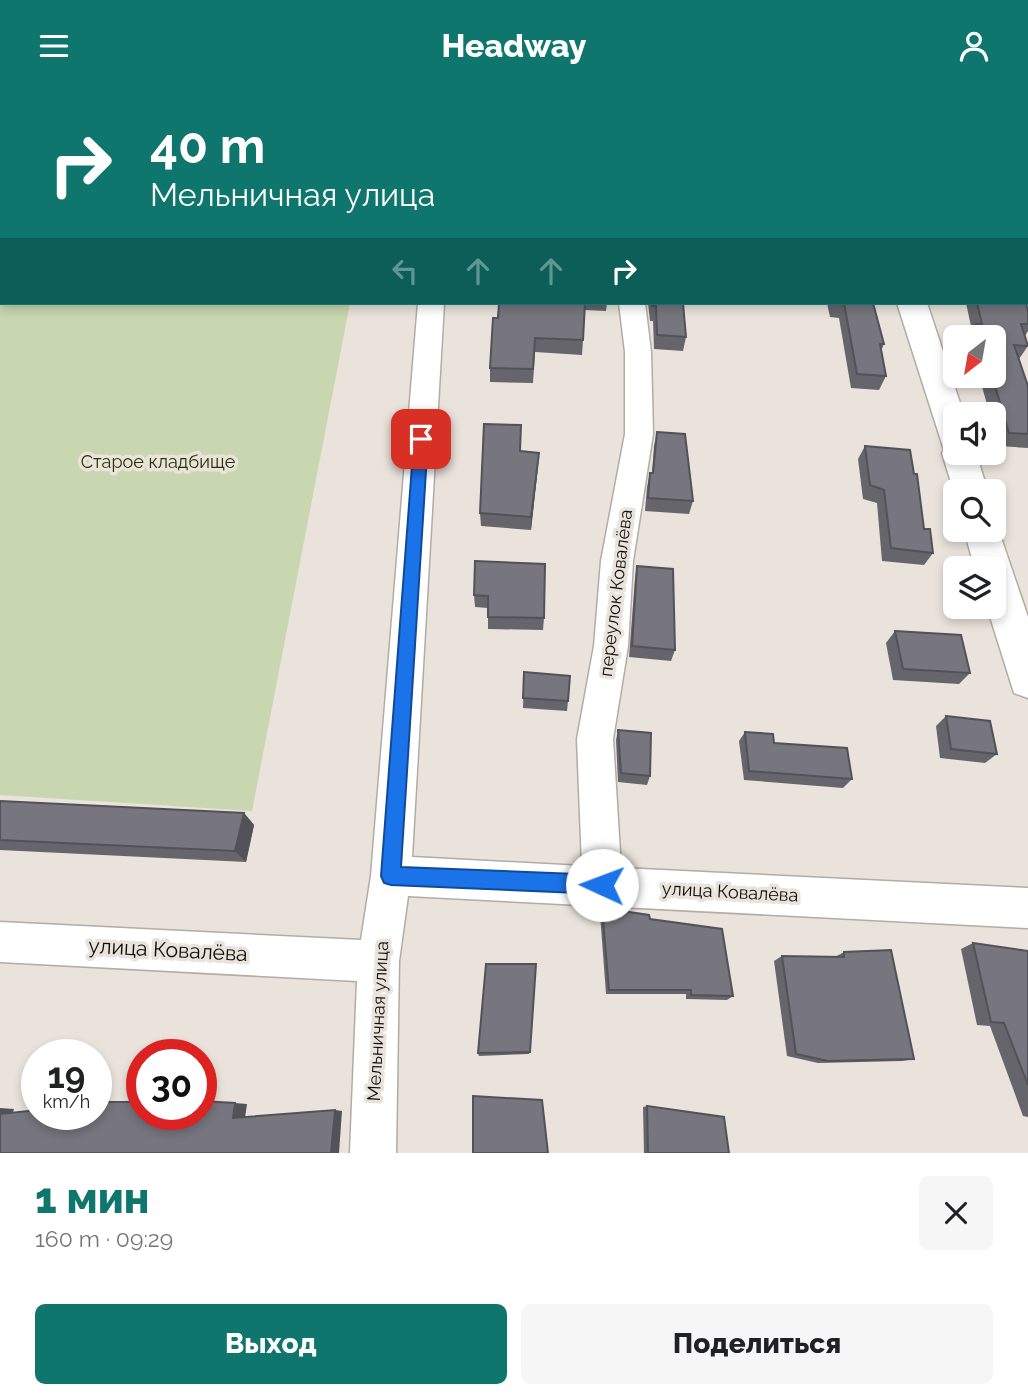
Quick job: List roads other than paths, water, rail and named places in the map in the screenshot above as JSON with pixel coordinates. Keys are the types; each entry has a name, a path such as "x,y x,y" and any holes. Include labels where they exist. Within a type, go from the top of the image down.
{"main road":[{"path":"913,305 943,402"},
{"path":"986,542 1028,680"}],"street":[{"name":"Мельничная улица","path":"373,1153 378,961 391,876 430,305"},
{"name":"переулок Ковалёва","path":"602,885 595,739 611,646 617,561 639,434 638,352 632,305"},
{"name":"улица Ковалёва","path":"391,876 1028,908"},
{"name":"улица Ковалёва","path":"0,942 378,961"}],"park label":[{"name":"Старое кладбище","path":"158,462"}]}
